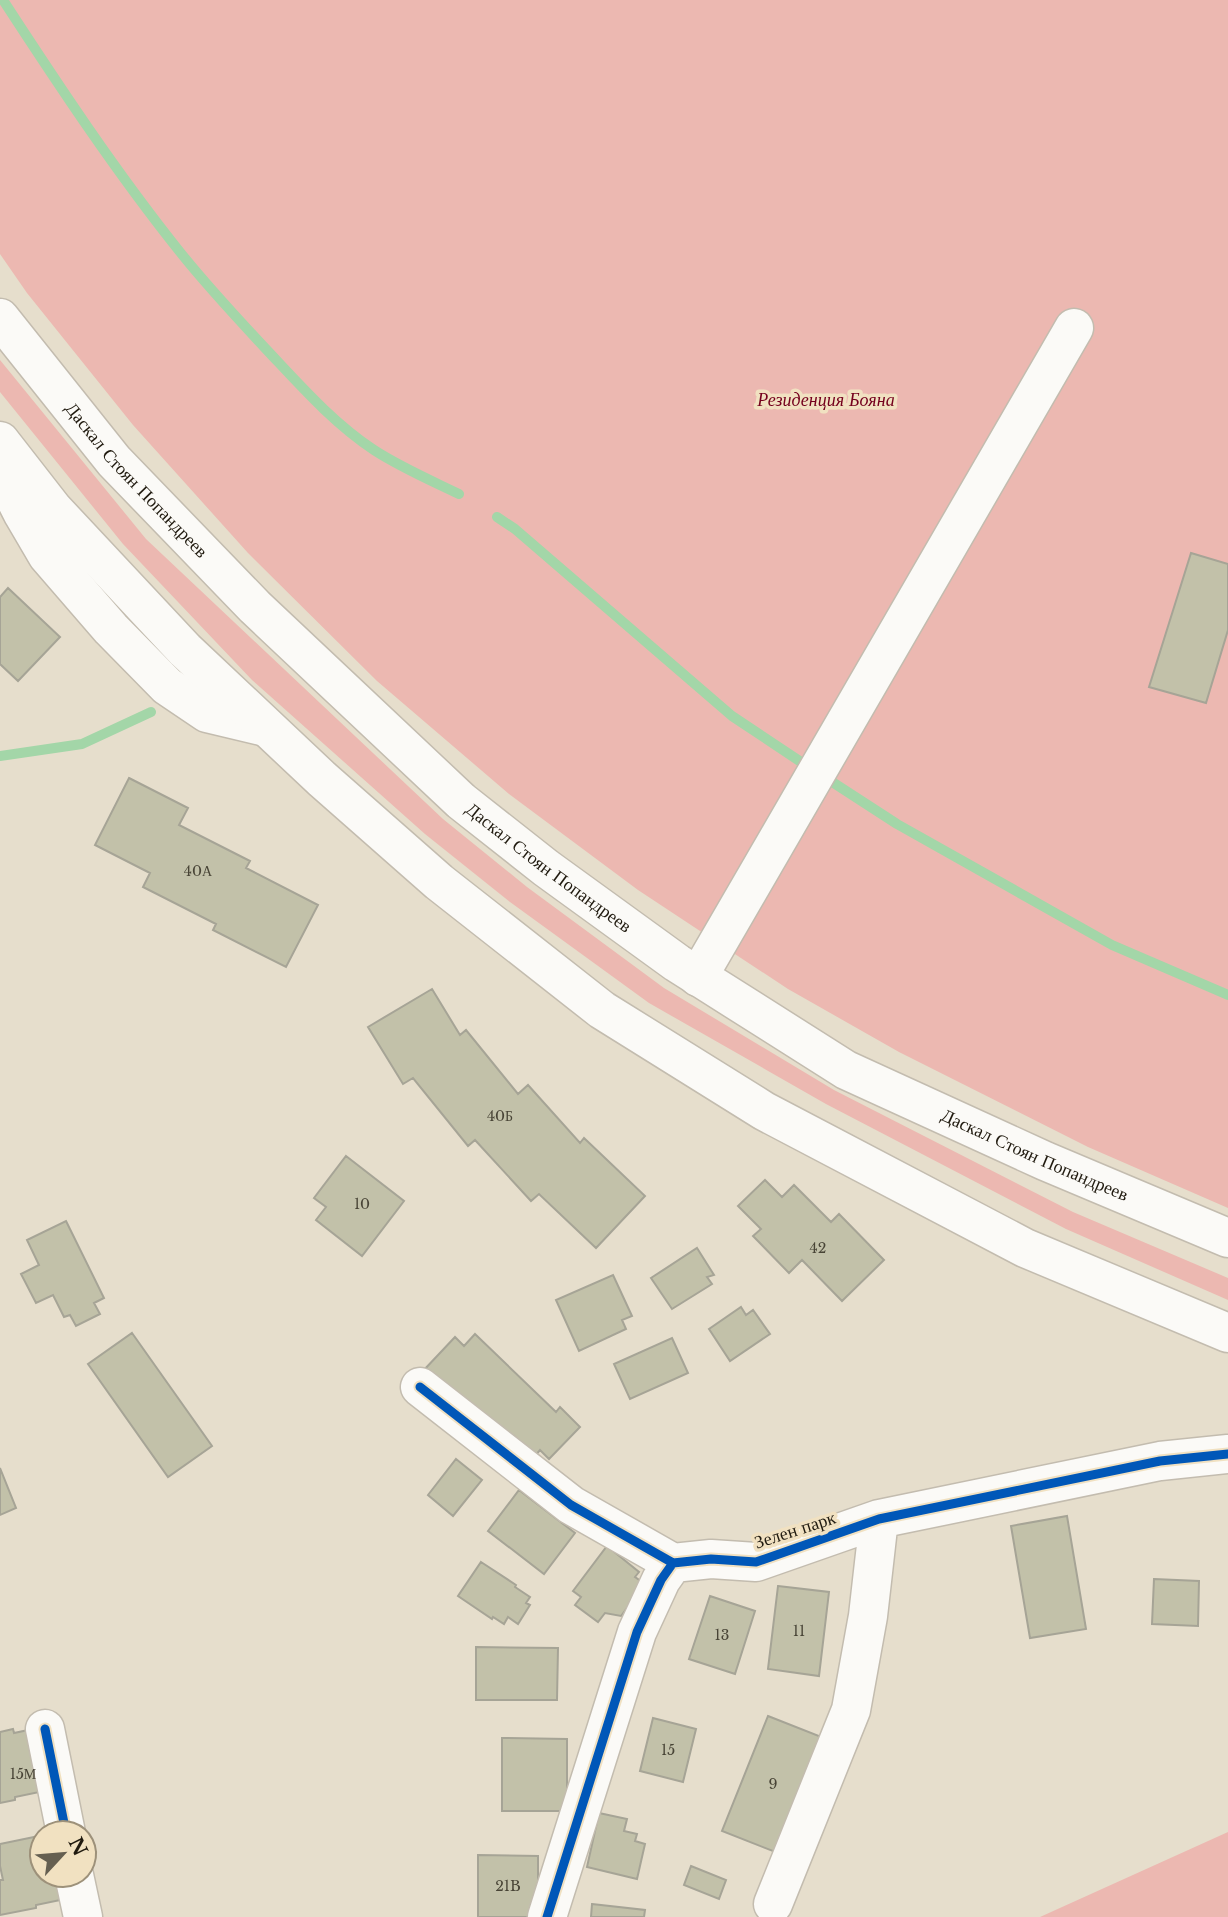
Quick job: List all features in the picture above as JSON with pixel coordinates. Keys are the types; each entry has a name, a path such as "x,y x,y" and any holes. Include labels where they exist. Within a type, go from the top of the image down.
{"main road":[{"name":"Даскал Стоян Попандреев","path":"0,318 114,461 274,626 461,801 546,868 698,977 846,1070 1045,1161 1228,1238"},
{"path":"698,977 1074,328"},
{"path":"0,442 52,509 185,650 266,727 439,882 614,1017 764,1111 1025,1248 1228,1333"},
{"path":"0,462 7,483 47,555 111,629 167,686 207,713 266,727"},
{"path":"420,1387 571,1505 673,1563 661,1580 637,1632 547,1917"},
{"name":"Зелен парк","path":"673,1563 710,1559 756,1562 879,1518 1160,1461 1228,1454"},
{"path":"773,1904 851,1710 868,1616 879,1518"},
{"path":"46,1729 63,1819"},
{"path":"77,1889 83,1917"}],"green space":[{"name":"Резиденция Бояна","path":"0,0 1228,0 1228,1208 1088,1147 899,1052 788,989 638,890 509,794 377,681 248,553 133,425 27,293 0,254"},
{"path":"0,360 146,539 443,819 527,887 664,988 834,1090 1073,1212 1228,1278 1228,1300 1066,1229 826,1104 649,1003 510,902 425,834 252,680 123,544 0,392"},
{"path":"1228,1832 1228,1917 1040,1917"}],"building":[{"path":"1191,553 1228,564 1228,630 1206,703 1149,687"},
{"path":"8,588 60,637 18,681 0,664 0,597"},
{"path":"129,778 188,808 179,825 250,861 246,868 318,905 286,967 213,930 216,924 143,887 150,873 95,845"},
{"path":"432,989 460,1035 466,1030 518,1094 528,1085 580,1143 584,1138 645,1196 596,1248 539,1194 531,1201 475,1140 468,1146 413,1078 403,1084 368,1027"},
{"path":"346,1156 404,1201 362,1256 316,1220 326,1207 314,1198"},
{"path":"765,1180 782,1197 794,1185 831,1222 839,1214 884,1260 842,1301 802,1260 789,1273 753,1236 761,1229 738,1206"},
{"path":"66,1221 104,1298 94,1303 100,1314 76,1326 70,1315 64,1317 53,1295 36,1303 21,1274 39,1265 27,1240"},
{"path":"697,1248 714,1275 707,1277 712,1284 672,1309 651,1278"},
{"path":"613,1275 632,1316 622,1320 626,1329 579,1351 556,1300"},
{"path":"741,1307 746,1315 753,1310 770,1334 730,1361 709,1329"},
{"path":"132,1333 212,1446 168,1477 88,1364"},
{"path":"475,1334 556,1412 560,1407 580,1427 549,1459 540,1450 535,1456 514,1436 509,1440 423,1371 455,1337 464,1346"},
{"path":"672,1338 688,1373 630,1399 614,1364"},
{"path":"456,1459 482,1480 453,1516 428,1495"},
{"path":"0,1468 16,1508 0,1515"},
{"path":"519,1490 575,1533 544,1574 488,1531"},
{"path":"1067,1516 1086,1629 1030,1638 1011,1526"},
{"path":"607,1546 639,1572 635,1577 645,1584 621,1616 605,1613 598,1622 575,1605 581,1597 573,1591"},
{"path":"481,1562 530,1597 526,1603 530,1605 518,1624 508,1617 504,1624 493,1617 492,1619 458,1596"},
{"path":"1154,1579 1199,1581 1198,1626 1152,1624"},
{"path":"778,1586 829,1592 819,1676 768,1669"},
{"path":"710,1596 755,1611 735,1674 689,1659"},
{"path":"476,1647 558,1648 557,1700 476,1700"},
{"path":"768,1716 824,1738 778,1853 722,1831"},
{"path":"653,1718 696,1729 683,1782 640,1771"},
{"path":"13,1729 14,1733 33,1729 49,1790 0,1803 0,1732"},
{"path":"502,1738 567,1739 567,1811 502,1811"},
{"path":"599,1813 627,1819 624,1831 637,1834 635,1841 645,1844 637,1879 587,1867"},
{"path":"28,1838 28,1889 68,1889 70,1898 0,1915 0,1880 3,1880 0,1844"},
{"path":"478,1855 538,1856 538,1917 478,1917"},
{"path":"691,1866 726,1880 719,1899 684,1885"},
{"path":"592,1904 645,1910 644,1917 591,1917"}],"waterway":[{"path":"3,0 133,191 190,265 243,325 316,402 359,439 394,462 459,494"},
{"path":"497,517 515,529 732,716 810,768"},
{"path":"0,756 82,744 151,712"},
{"path":"823,776 897,824 1112,945 1228,995"}],"cycle path":[{"path":"420,1387 571,1505 673,1563 711,1559 756,1562 879,1519 1160,1461 1228,1454"},
{"path":"547,1917 637,1632 661,1580 673,1563"},
{"path":"45,1729 63,1819"}]}
